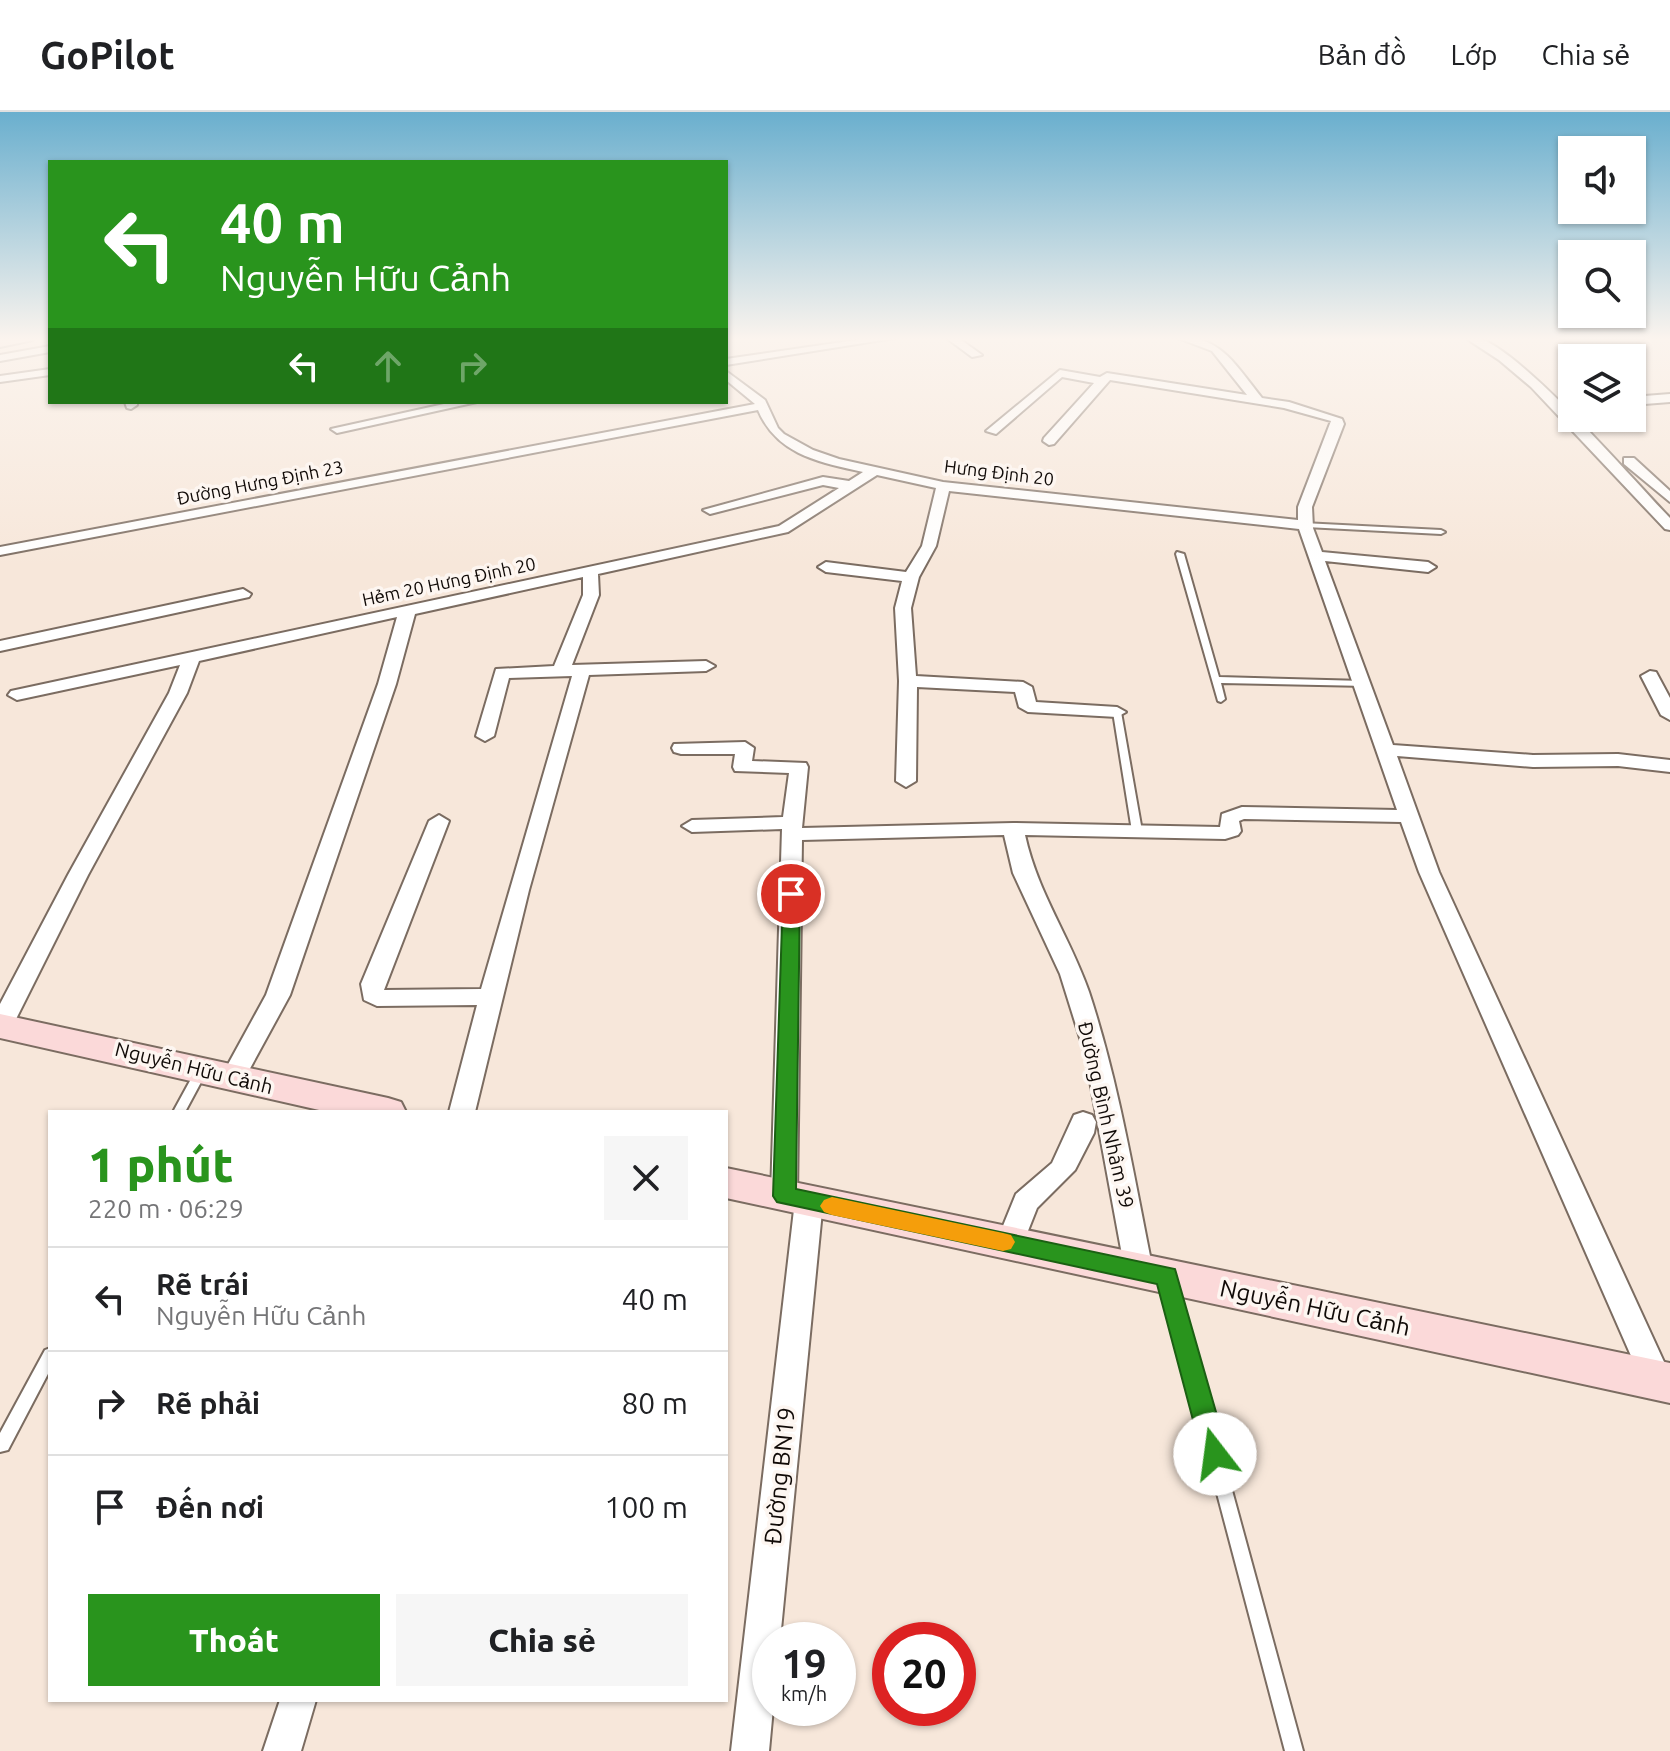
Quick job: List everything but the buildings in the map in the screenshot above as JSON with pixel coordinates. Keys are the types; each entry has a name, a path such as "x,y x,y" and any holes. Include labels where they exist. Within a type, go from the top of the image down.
{"street":[{"path":"337,429 414,413"},
{"name":"Đường Hưng Định 23","path":"0,551 723,413"},
{"name":"Hưng Định 20","path":"765,413 772,429 792,444 836,462 943,486 1306,525"},
{"path":"992,431 1013,413"},
{"path":"1049,441 1074,413"},
{"path":"1323,413 1331,416 1338,424 1305,507 1306,525 1316,556 1429,872 1664,1381"},
{"path":"1562,413 1670,526"},
{"path":"1600,432 1670,498"},
{"name":"Hẻm 20 Hưng Định 20","path":"17,695 783,529 810,515 849,485 874,471"},
{"path":"710,510 823,481 849,485"},
{"path":"906,781 908,681 903,608 911,577 929,546 943,486"},
{"path":"1316,556 1428,567"},
{"path":"826,567 911,577"},
{"path":"561,671 591,595 590,572"},
{"path":"0,646 243,594"},
{"path":"217,1075 278,995 387,684 407,612"},
{"path":"0,1026 85,861 178,693 191,659"},
{"path":"485,736 502,673 706,666"},
{"path":"462,1110 533,834 582,670"},
{"path":"1650,676 1669,712"},
{"path":"908,681 1023,687 1028,707 1117,712"},
{"name":"Đường BN19","path":"681,748 745,748 742,767 799,767 792,828 797,1199 750,1751"},
{"path":"1387,750 1533,761 1618,760 1670,766"},
{"path":"692,826 1225,833 1231,831 1229,818 1242,813 1410,816"},
{"path":"439,821 372,984 372,994 377,998 489,997"},
{"name":"Đường Bình Nhâm 39","path":"1013,829 1023,873 1060,946 1097,1054 1153,1274"},
{"name":"Nguyễn Hữu Cảnh","path":"0,1026 80,1040 217,1075 379,1110"},
{"path":"1010,1243 1026,1202 1062,1170 1081,1133 1083,1122"},
{"name":"Nguyễn Hữu Cảnh","path":"728,1183 1664,1381"},
{"path":"282,1751 297,1702"}],"lane":[{"path":"1306,525 1441,532"},
{"path":"1180,554 1221,699"},
{"path":"1217,680 1364,684"},
{"path":"1117,712 1137,831"},
{"path":"181,1110 217,1075"},
{"path":"1153,1274 1294,1751"},
{"path":"2,1445 48,1359"}],"slow traffic":[{"path":"832,1206 1003,1242"}],"route":[{"path":"791,894 784,1196 1167,1276 1215,1454"}]}
